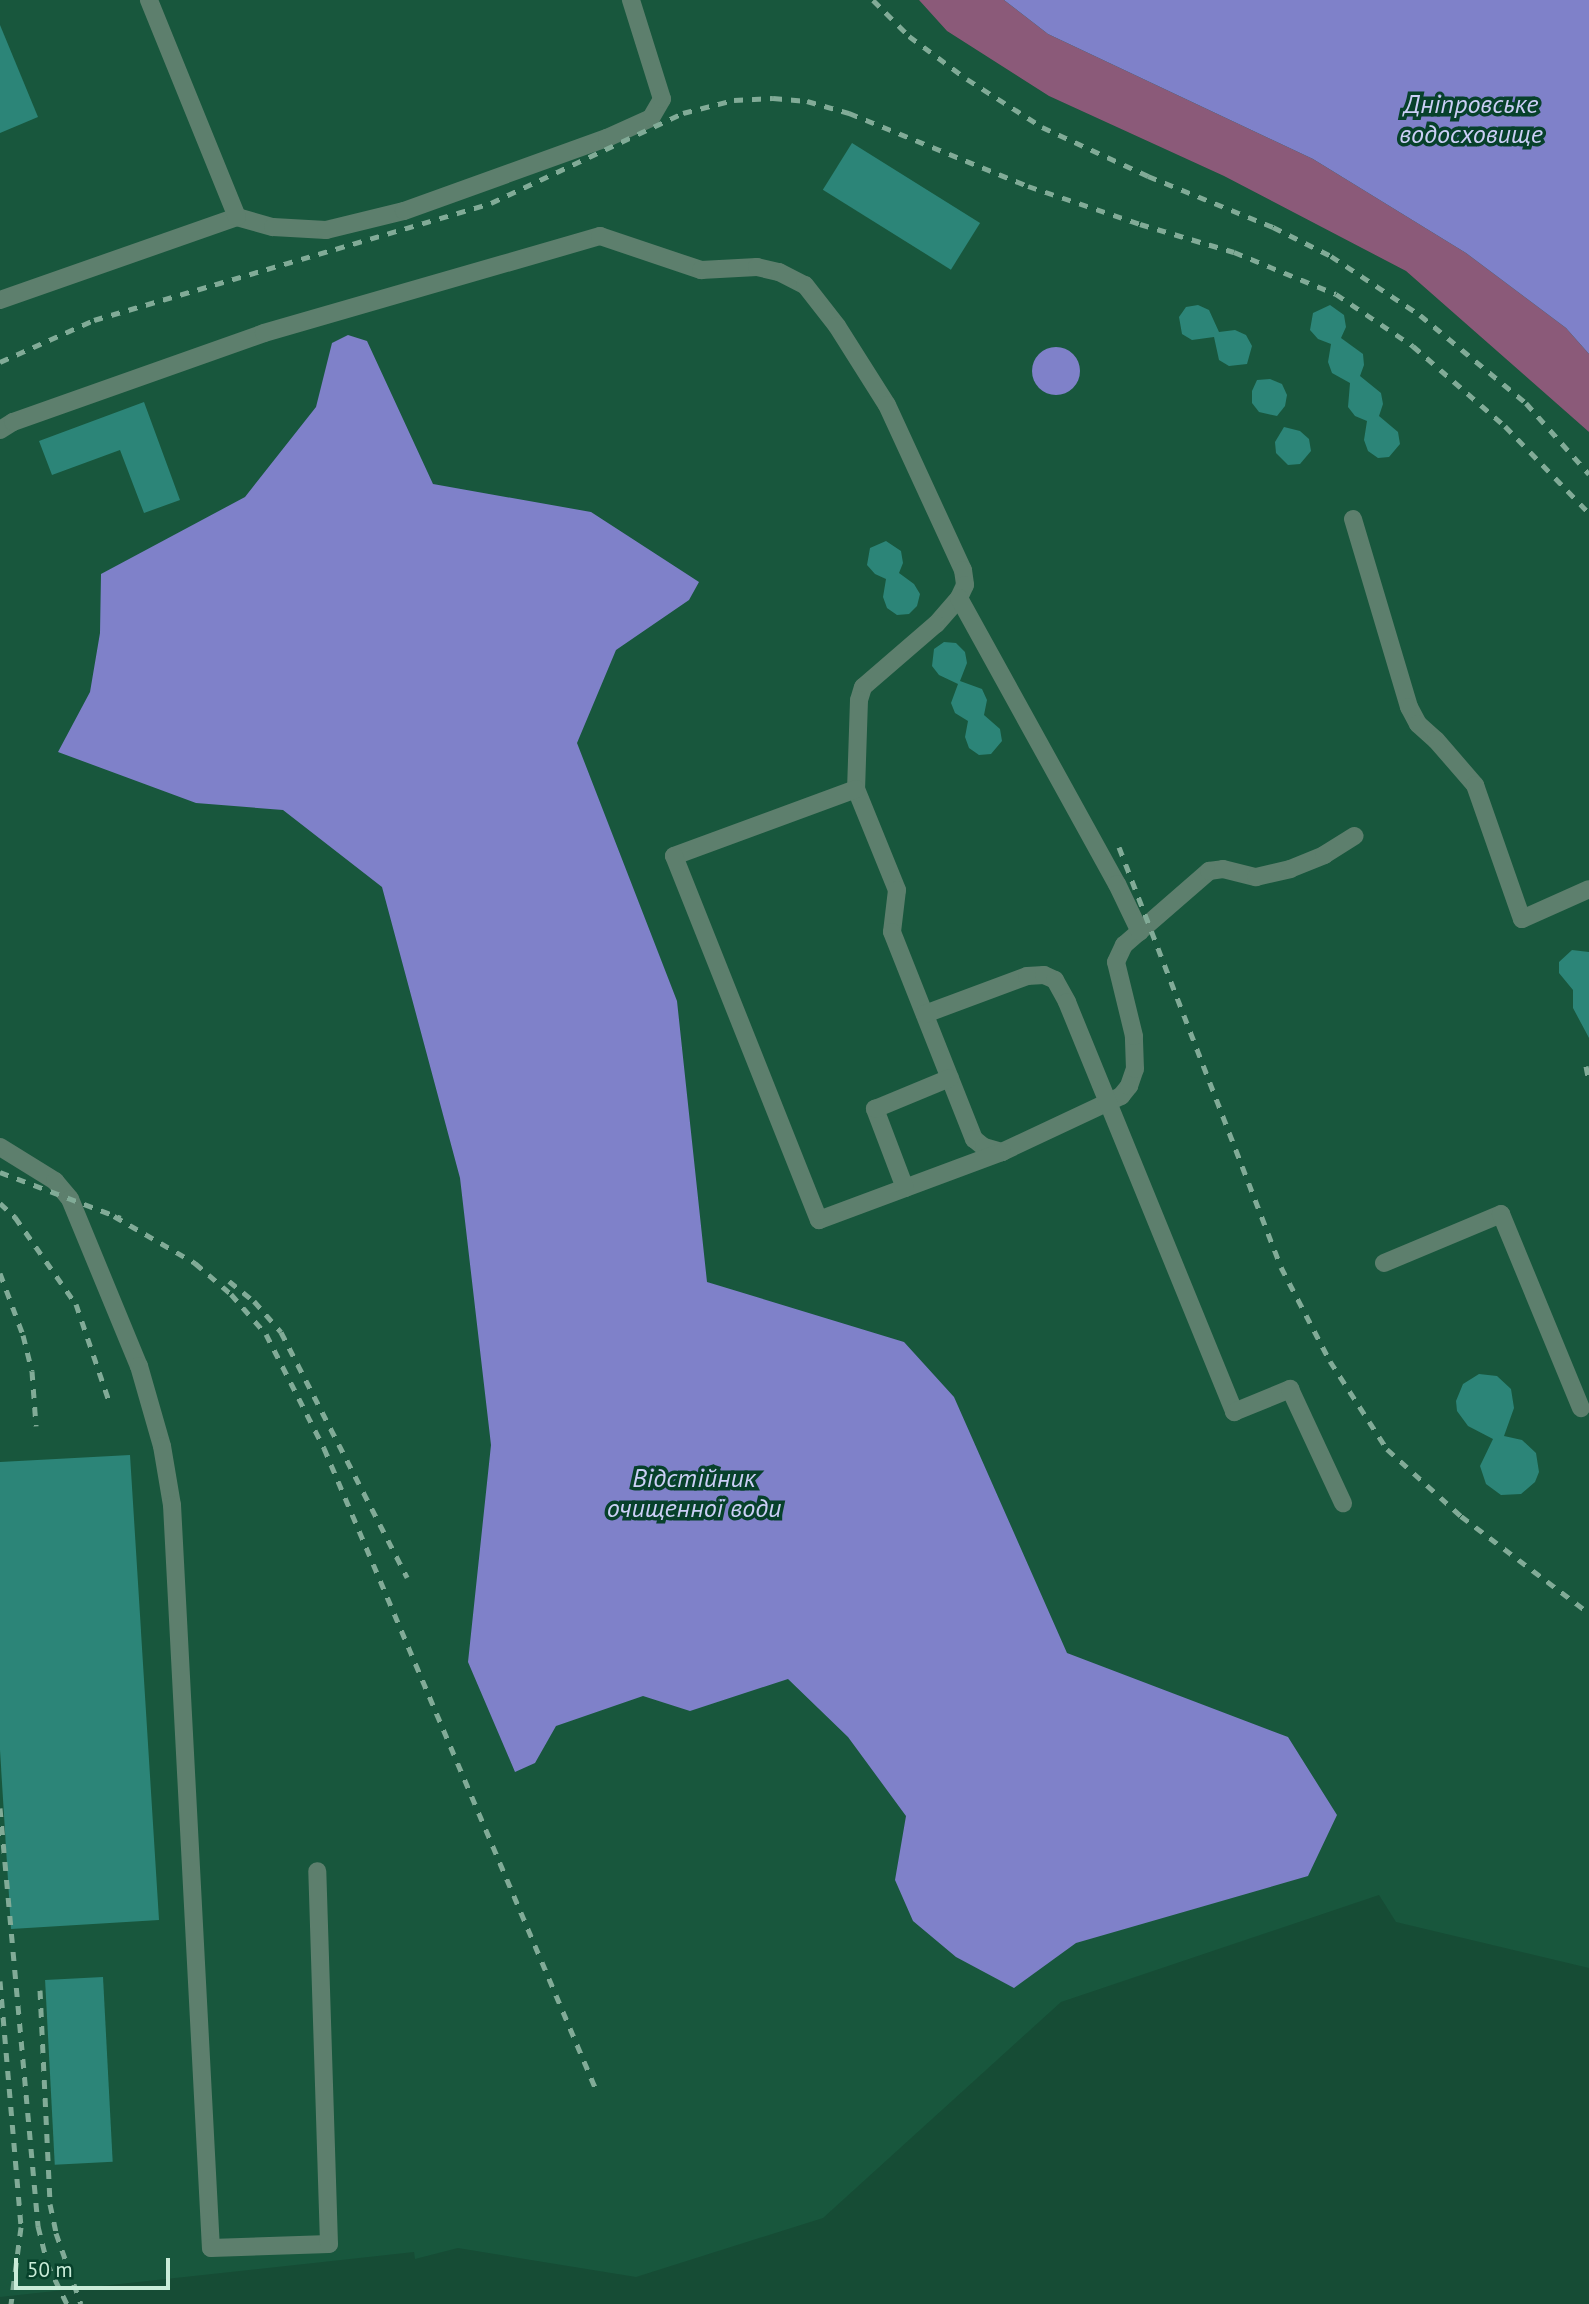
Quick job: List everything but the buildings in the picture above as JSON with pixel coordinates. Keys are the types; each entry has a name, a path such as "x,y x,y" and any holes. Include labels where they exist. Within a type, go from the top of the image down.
{"lane":[{"path":"149,0 237,217"},
{"path":"0,300 237,217 274,227 326,230 404,211 607,138 651,118 662,99 631,0"},
{"path":"0,430 13,422 264,333 600,236 701,270 757,267 779,272 805,285 837,326 887,405 963,570 965,586 959,598 936,624 863,687 859,700 856,789 897,890 892,932 974,1139 984,1147 1002,1152"},
{"path":"1353,519 1409,707 1418,724 1436,740 1475,785 1522,919 1589,889"},
{"path":"959,598 1117,884 1140,932"},
{"path":"856,789 674,856 819,1220 1002,1152 1121,1096 1129,1086 1135,1069 1134,1036 1116,962 1124,944 1209,871 1223,869 1256,877 1290,869 1324,855 1354,836"},
{"path":"925,1014 1027,976 1044,975 1055,980 1067,1002 1234,1412 1290,1389 1343,1503"},
{"path":"905,1188 875,1108 950,1078"},
{"path":"0,1147 55,1181 70,1199 139,1366 162,1446 172,1505 211,2248 329,2244 317,1871"},
{"path":"1384,1263 1501,1214 1581,1408"}],"shaded area":[{"path":"0,0 919,0 947,31 1049,96 1224,176 1406,271 1589,432 1589,1968 1396,1922 1379,1895 1061,2002 823,2218 636,2277 458,2248 415,2259 414,2252 0,2297"},
{"path":"919,0 1004,0 1048,34 1313,159 1466,253 1566,328 1589,354 1589,432 1406,271 1224,176 1049,96 947,31"}],"water":[{"name":"Дніпровське водосховище","path":"1004,0 1589,0 1589,354 1566,328 1466,253 1313,159 1048,34"},
{"name":"Відстійник очищенної води","path":"348,335 367,341 433,484 591,512 699,582 689,600 616,650 577,743 677,1001 707,1282 904,1342 954,1397 1067,1653 1288,1737 1337,1815 1308,1876 1076,1943 1014,1988 956,1957 913,1921 895,1880 906,1816 848,1737 788,1679 690,1711 643,1696 556,1726 535,1763 515,1772 468,1662 491,1445 460,1178 382,887 283,810 196,803 58,752 90,692 100,633 101,574 245,497 316,407 332,343"},
{"path":"1056,347 1073,354 1080,371 1073,388 1056,395 1039,388 1032,371 1039,354"}],"railway":[{"path":"873,0 909,36 967,79 1042,127 1148,176 1273,227 1331,256 1420,315 1526,403 1589,474"},
{"path":"0,362 94,320 491,203 683,113 734,100 773,98 807,101 849,113 1028,186 1234,252 1336,294 1413,346 1505,426 1589,513"},
{"path":"1119,847 1281,1267 1330,1361 1387,1449 1461,1516 1589,1613"},
{"path":"1586,1066 1589,1082"},
{"path":"0,1172 121,1218"},
{"path":"0,1203 15,1217 76,1304 110,1404"},
{"path":"114,1216 195,1263 231,1294 266,1334 324,1448 595,2087"},
{"path":"0,1273 23,1335 32,1371 36,1426"},
{"path":"229,1281 254,1301 281,1332 407,1577"},
{"path":"0,1808 38,2226 47,2263 67,2304"},
{"path":"0,1981 21,2227 11,2304"},
{"path":"40,1990 50,2204 56,2233 81,2304"}]}
